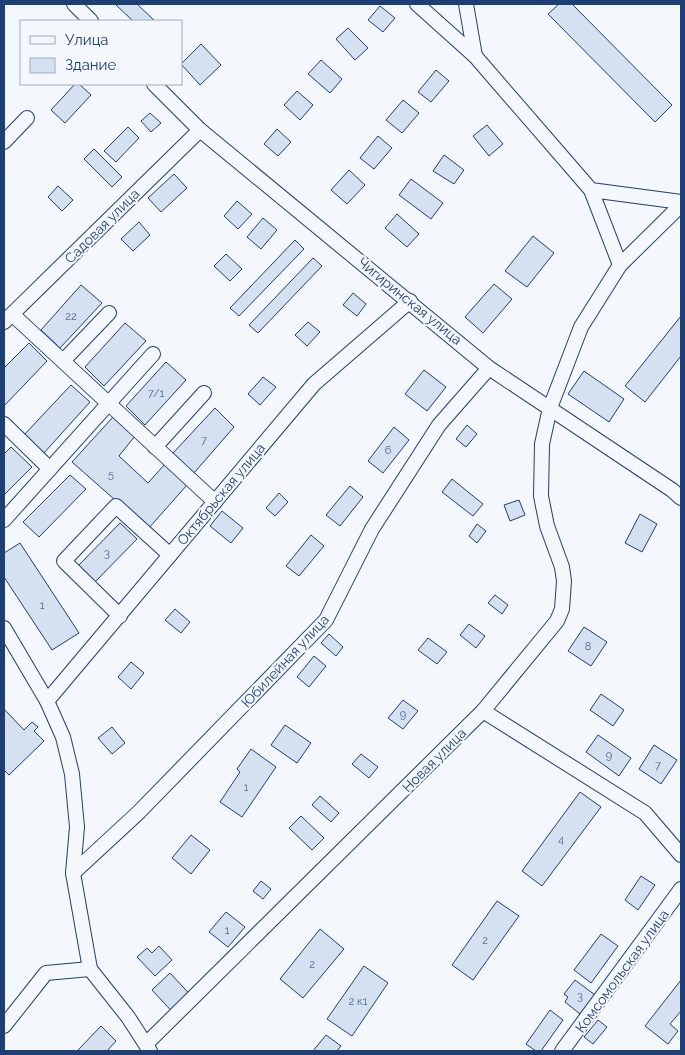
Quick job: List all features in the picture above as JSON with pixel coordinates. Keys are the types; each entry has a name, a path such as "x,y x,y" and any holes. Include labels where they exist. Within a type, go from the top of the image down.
{"street":[{"path":"74,4 90,20"},
{"path":"417,4 475,56 591,190 620,265"},
{"path":"466,4 475,56"},
{"name":"Чигиринская улица","path":"155,85 200,130 489,368 681,498"},
{"path":"4,142 27,118"},
{"name":"Садовая улица","path":"8,318 200,130"},
{"path":"591,190 681,203"},
{"name":"Новая улица","path":"148,1048 484,711 561,615 564,580 562,567 547,526 541,496 540,460 550,408 581,327 620,265 681,203"},
{"name":"Октябрьская улица","path":"47,701 314,384 410,301"},
{"path":"63,362 109,313"},
{"path":"8,318 63,362 215,502"},
{"path":"4,520 153,354"},
{"name":"Юбилейная улица","path":"73,873 139,812 326,620 372,529 439,424 489,368"},
{"path":"155,447 204,394"},
{"path":"4,424 50,469"},
{"path":"120,616 64,561 116,506 170,555"},
{"path":"4,628 9,640 47,701 63,737 72,774 77,827 73,873 90,969 128,1017 148,1048"},
{"path":"484,711 645,813 680,848"},
{"name":"Комсомольская улица","path":"562,1051 681,889"},
{"path":"4,1026 46,973 90,969"}],"building":[{"path":"115,4 137,4 154,20 132,20"},
{"path":"559,4 572,4 672,105 655,122 548,14"},
{"path":"380,6 395,18 383,32 368,20"},
{"path":"348,28 368,48 355,60 336,39"},
{"path":"201,44 221,65 200,85 182,63"},
{"path":"321,60 342,79 330,93 308,74"},
{"path":"436,70 449,81 431,102 418,92"},
{"path":"74,85 80,85 91,95 65,123 51,110"},
{"path":"297,91 313,105 300,120 284,105"},
{"path":"403,100 419,113 402,133 386,120"},
{"path":"150,113 161,123 151,132 141,121"},
{"path":"487,125 503,144 489,156 473,136"},
{"path":"128,127 139,138 116,162 104,151"},
{"path":"277,129 291,142 278,156 264,144"},
{"path":"378,136 392,148 374,169 360,158"},
{"path":"94,149 122,177 112,187 84,159"},
{"path":"444,155 464,170 454,184 433,171"},
{"path":"349,170 365,185 347,204 331,190"},
{"path":"174,174 187,188 161,212 148,198"},
{"path":"411,179 443,203 431,219 399,195"},
{"path":"58,186 73,200 62,211 48,197"},
{"path":"237,201 252,214 238,229 224,216"},
{"path":"397,214 419,234 407,247 385,228"},
{"path":"263,218 277,230 261,249 247,237"},
{"path":"139,222 150,235 133,251 121,239"},
{"path":"533,236 554,253 527,287 505,271"},
{"path":"295,240 304,249 239,316 230,308"},
{"path":"226,254 242,269 230,281 214,266"},
{"path":"313,258 322,266 258,333 249,325"},
{"path":"494,284 512,299 483,333 465,317"},
{"path":"81,285 102,303 60,348 41,330"},
{"path":"353,293 366,304 357,316 343,305"},
{"path":"681,316 681,356 645,402 625,386"},
{"path":"308,322 320,332 307,346 295,335"},
{"path":"125,323 146,341 104,386 85,367"},
{"path":"29,343 47,361 4,406 4,368"},
{"path":"166,362 186,380 145,425 126,406"},
{"path":"424,370 446,387 427,411 405,394"},
{"path":"584,371 624,399 609,422 568,394"},
{"path":"263,377 276,387 260,405 248,394"},
{"path":"71,385 90,402 43,454 23,436"},
{"path":"215,408 234,427 194,473 173,453"},
{"path":"113,417 135,436 119,456 148,483 165,464 187,485 148,529 72,462"},
{"path":"467,425 477,434 466,447 456,439"},
{"path":"394,427 409,440 383,473 368,461"},
{"path":"11,447 32,467 4,495 4,454"},
{"path":"70,475 86,489 39,537 23,522"},
{"path":"452,479 483,504 473,516 442,492"},
{"path":"350,486 363,497 340,526 326,515"},
{"path":"279,493 288,502 275,516 266,508"},
{"path":"519,500 525,515 510,521 504,505"},
{"path":"222,511 243,528 231,543 210,526"},
{"path":"640,514 657,524 642,552 625,543"},
{"path":"120,523 137,539 93,584 76,568"},
{"path":"477,524 486,531 477,543 469,536"},
{"path":"311,535 324,546 299,576 286,566"},
{"path":"20,543 79,633 52,650 4,577 4,553"},
{"path":"495,595 508,605 502,614 488,603"},
{"path":"175,609 190,622 181,633 165,620"},
{"path":"469,624 485,636 476,648 460,635"},
{"path":"584,627 607,642 591,666 568,651"},
{"path":"329,634 343,647 336,656 321,643"},
{"path":"428,638 447,652 437,664 418,650"},
{"path":"314,656 326,666 309,687 297,677"},
{"path":"131,662 144,673 131,689 118,677"},
{"path":"601,694 624,710 613,726 590,710"},
{"path":"403,700 418,711 403,729 388,718"},
{"path":"4,709 24,730 32,722 38,727 34,731 44,741 9,775 4,770"},
{"path":"285,725 311,743 297,763 271,745"},
{"path":"112,727 125,743 112,754 98,738"},
{"path":"598,735 631,758 619,776 586,752"},
{"path":"654,745 677,760 661,784 639,769"},
{"path":"251,749 276,767 242,817 220,802 240,772 237,769"},
{"path":"361,754 378,767 369,778 352,764"},
{"path":"580,792 601,807 542,886 522,871"},
{"path":"320,796 339,813 331,822 312,805"},
{"path":"301,816 324,838 312,850 289,828"},
{"path":"191,835 210,850 191,874 172,858"},
{"path":"641,876 655,885 638,910 625,900"},
{"path":"261,881 271,889 263,899 253,891"},
{"path":"497,901 519,916 473,980 452,965"},
{"path":"226,912 245,927 228,947 209,932"},
{"path":"320,929 344,949 303,998 280,979"},
{"path":"601,934 618,946 591,983 574,970"},
{"path":"159,946 172,960 155,976 137,957 147,948 152,953"},
{"path":"364,966 388,983 352,1036 327,1019"},
{"path":"170,973 197,1002 179,1019 152,990"},
{"path":"575,980 595,995 580,1014 565,1002 568,997 564,994"},
{"path":"681,980 681,1011 670,1024 678,1031 668,1044 645,1026"},
{"path":"550,1010 563,1020 541,1051 536,1051 526,1044"},
{"path":"598,1020 607,1027 593,1044 584,1037"},
{"path":"101,1026 116,1041 107,1051 77,1051"},
{"path":"326,1035 341,1046 337,1051 313,1051"}]}
